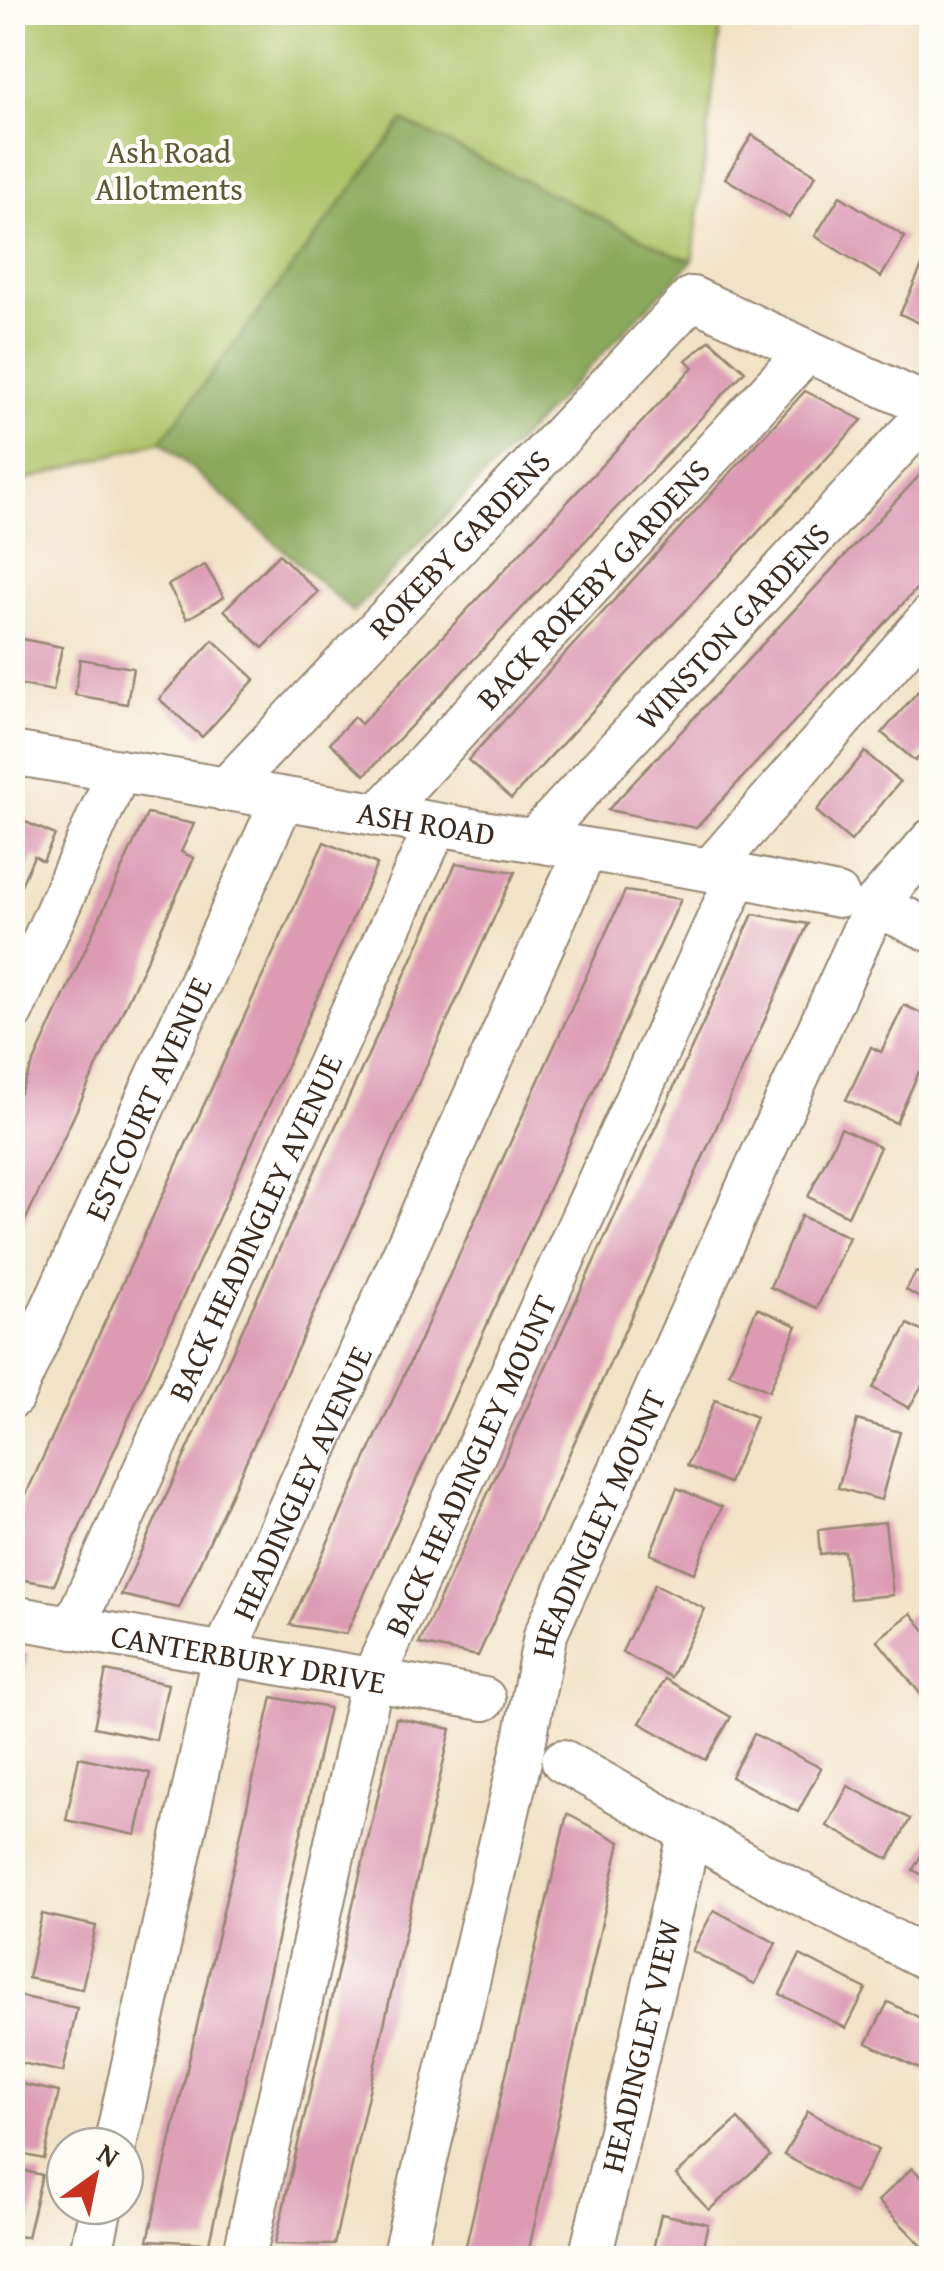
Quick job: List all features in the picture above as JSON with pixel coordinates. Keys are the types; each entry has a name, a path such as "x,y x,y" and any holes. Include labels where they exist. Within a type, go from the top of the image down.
{"street":[{"name":"ROKEBY GARDENS","path":"226,790 692,298 807,351"},
{"path":"807,351 932,409"},
{"name":"BACK ROKEBY GARDENS","path":"379,815 807,351"},
{"name":"WINSTON GARDENS","path":"534,840 932,409"},
{"name":"BACK HEADINGLEY MOUNT","path":"244,2258 372,1680 724,872 932,615"},
{"name":"ASH ROAD","path":"12,753 724,872 857,900 932,931"},
{"path":"12,1011 120,772"},
{"name":"ESTCOURT AVENUE","path":"12,1397 283,799"},
{"name":"BACK HEADINGLEY AVENUE","path":"73,1628 436,826"},
{"name":"HEADINGLEY MOUNT","path":"403,2258 545,1636 857,900 932,840"},
{"name":"HEADINGLEY AVENUE","path":"118,2126 223,1656 585,851"},
{"name":"CANTERBURY DRIVE","path":"12,1617 484,1699"},
{"path":"563,1761 768,1877 932,1961"},
{"name":"HEADINGLEY VIEW","path":"590,2258 690,1832"},
{"path":"90,2258 97,2226"}],"green space":[{"name":"Ash Road Allotments","path":"13,13 722,13 693,260 403,121 161,441 13,484"},
{"path":"403,121 693,260 353,612 161,441"}],"building":[{"path":"752,135 816,175 789,218 725,178"},
{"path":"840,196 905,237 881,277 815,236"},
{"path":"922,266 932,270 932,329 900,314"},
{"path":"710,340 745,371 365,775 330,743 354,717 361,724 693,367 686,360"},
{"path":"805,391 862,420 511,799 468,760"},
{"path":"932,462 932,572 696,828 608,810"},
{"path":"279,554 318,592 263,648 224,610"},
{"path":"205,565 224,597 187,619 168,585"},
{"path":"12,637 62,647 53,691 12,683"},
{"path":"213,640 255,679 202,737 159,699"},
{"path":"80,659 133,668 127,704 75,695"},
{"path":"932,675 932,742 915,761 882,733"},
{"path":"865,752 900,782 851,841 816,811"},
{"path":"147,814 194,824 181,852 194,858 12,1249 12,1110"},
{"path":"12,816 55,835 43,861 34,856 12,905"},
{"path":"324,842 377,864 54,1585 12,1578 12,1525"},
{"path":"456,863 515,872 179,1608 121,1595"},
{"path":"625,891 681,899 346,1634 290,1625"},
{"path":"753,914 808,924 478,1656 419,1644"},
{"path":"904,1005 932,1018 932,1078 919,1072 896,1123 846,1100 871,1047 881,1052"},
{"path":"841,1128 880,1147 848,1216 808,1197"},
{"path":"801,1216 849,1237 817,1308 770,1287"},
{"path":"932,1263 932,1305 906,1290 916,1272 924,1276"},
{"path":"757,1308 797,1326 769,1391 729,1373"},
{"path":"908,1324 932,1337 932,1368 909,1408 873,1388"},
{"path":"715,1400 756,1417 729,1483 687,1466"},
{"path":"857,1420 900,1432 881,1500 838,1488"},
{"path":"677,1488 722,1507 694,1573 650,1554"},
{"path":"885,1522 893,1595 850,1599 844,1551 820,1554 818,1530"},
{"path":"655,1584 705,1609 671,1677 622,1652"},
{"path":"911,1613 932,1639 932,1690 923,1697 877,1640"},
{"path":"12,1650 28,1654 14,1719 12,1718"},
{"path":"106,1671 168,1684 156,1740 94,1727"},
{"path":"665,1679 731,1717 706,1760 640,1723"},
{"path":"272,1697 329,1708 209,2243 148,2240"},
{"path":"396,1718 451,1729 334,2245 275,2244"},
{"path":"754,1734 821,1768 798,1812 731,1777"},
{"path":"79,1757 150,1773 136,1835 66,1820"},
{"path":"848,1786 910,1819 889,1859 827,1826"},
{"path":"567,1814 620,1842 527,2258 463,2258"},
{"path":"932,1835 932,1880 913,1870"},
{"path":"714,1910 776,1943 755,1984 692,1951"},
{"path":"42,1914 96,1926 82,1989 28,1978"},
{"path":"800,1955 866,1989 846,2028 780,1994"},
{"path":"19,1996 77,2008 63,2072 12,2061 12,2028"},
{"path":"888,2002 932,2024 932,2075 867,2043"},
{"path":"12,2082 59,2092 51,2126 45,2126 44,2159 12,2152"},
{"path":"808,2111 878,2150 855,2193 784,2155"},
{"path":"738,2119 770,2156 709,2210 676,2175"},
{"path":"12,2168 42,2175 27,2237 12,2236"},
{"path":"912,2168 932,2187 932,2256 878,2201"},
{"path":"661,2214 708,2224 700,2258 651,2258"}]}
